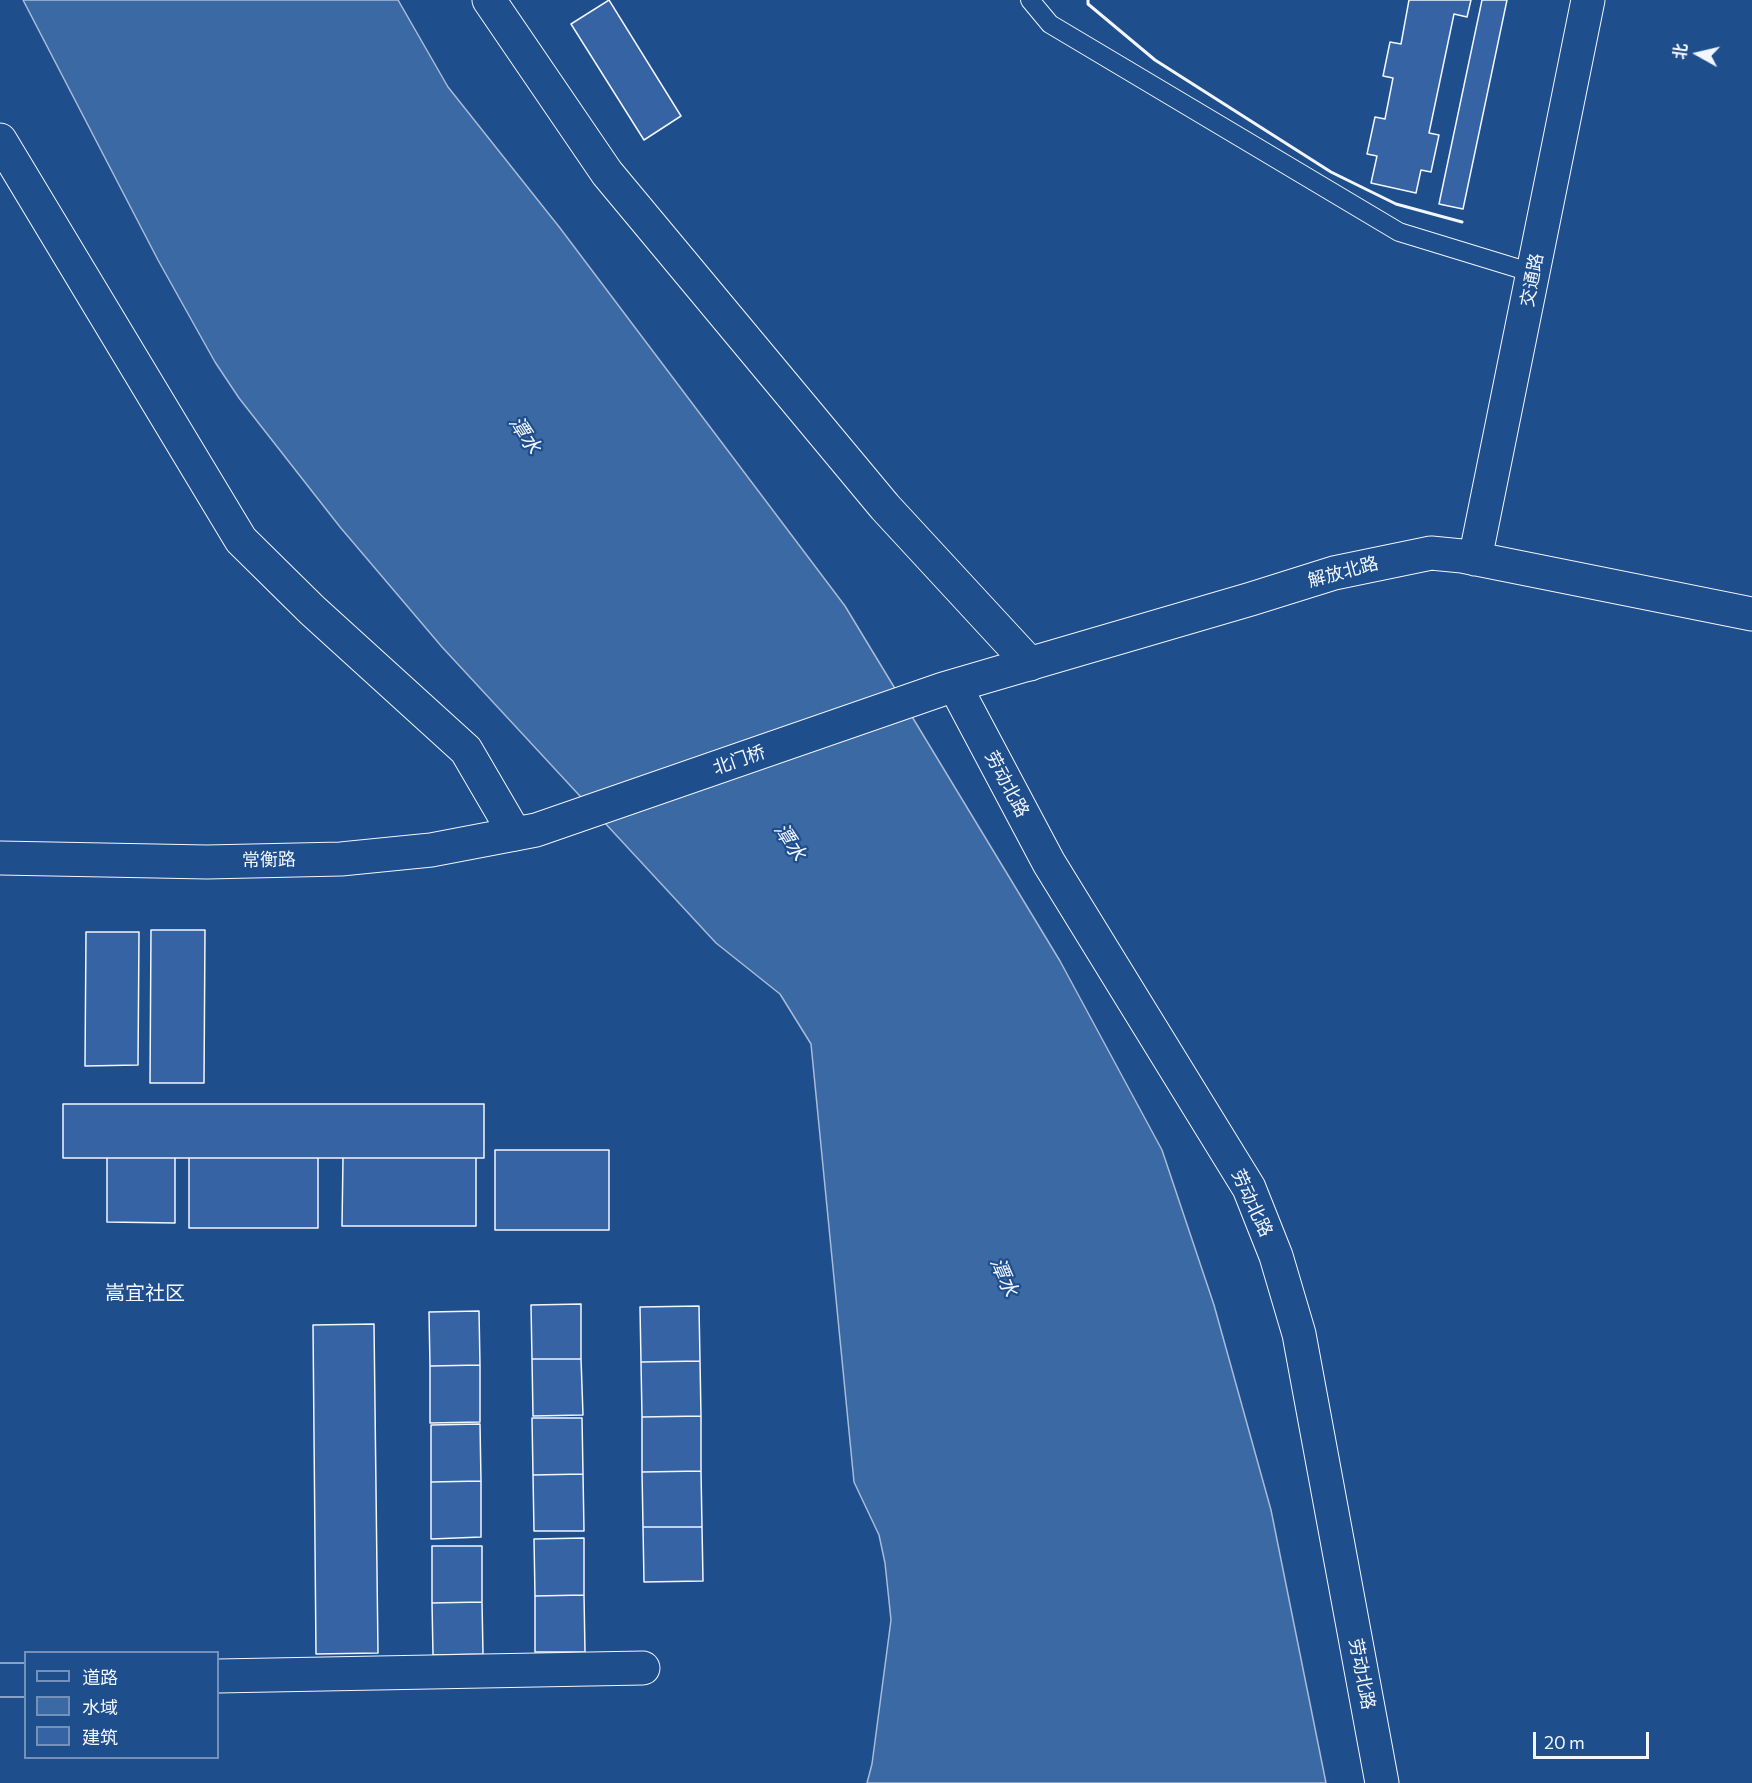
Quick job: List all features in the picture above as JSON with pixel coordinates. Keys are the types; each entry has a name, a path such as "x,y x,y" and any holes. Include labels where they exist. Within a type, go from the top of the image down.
{"street":[{"path":"489,0 607,173 885,507 1030,664"},
{"name":"交通路","path":"1476,559 1588,0"},
{"path":"0,140 242,540 312,609 466,750 526,832"},
{"name":"解放北路","path":"949,688 1334,573 1431,553 1476,559 1752,614"},
{"name":"北门桥","path":"526,832 949,688"},
{"name":"劳动北路","path":"949,688 1049,863 1249,1188 1276,1256 1299,1334 1383,1783"},
{"name":"常衡路","path":"0,858 207,862 341,859 431,850 526,832"},
{"path":"219,1676 643,1668"},
{"path":"0,1680 24,1680"}],"lane":[{"path":"1030,0 1050,24 1399,232 1533,273"}],"water":[{"name":"潭水","path":"23,0 398,0 448,87 560,228 845,606 1060,961 1162,1150 1214,1305 1271,1510 1326,1783 867,1783 872,1764 891,1620 885,1563 879,1535 854,1482 811,1044 780,994 716,943 442,647 340,527 239,398 215,362 158,260"}],"building":[{"path":"609,0 681,116 644,140 571,24"},
{"path":"1409,0 1471,0 1467,17 1454,14 1429,133 1439,135 1431,172 1421,170 1416,193 1371,183 1377,156 1367,154 1375,117 1385,119 1393,78 1383,76 1390,42 1401,44"},
{"path":"1482,0 1507,0 1463,209 1439,204"},
{"path":"151,930 205,930 204,1083 150,1083"},
{"path":"86,932 139,932 138,1065 85,1066"},
{"path":"63,1104 484,1104 484,1158 63,1158"},
{"path":"495,1150 609,1150 609,1230 495,1230"},
{"path":"107,1158 175,1158 175,1223 107,1222"},
{"path":"189,1158 318,1158 318,1228 189,1228"},
{"path":"343,1158 476,1158 476,1226 342,1226"},
{"path":"581,1304 581,1359 532,1359 531,1305"},
{"path":"699,1306 700,1361 641,1362 640,1307"},
{"path":"479,1311 480,1365 430,1366 429,1312"},
{"path":"374,1324 378,1653 316,1654 313,1325"},
{"path":"532,1359 581,1359 583,1415 533,1416"},
{"path":"700,1361 701,1416 642,1417 641,1362"},
{"path":"480,1365 480,1422 430,1423 430,1366"},
{"path":"701,1416 701,1471 642,1472 642,1417"},
{"path":"532,1418 582,1418 583,1474 533,1475"},
{"path":"480,1424 481,1481 431,1482 431,1425"},
{"path":"701,1471 702,1527 643,1527 642,1472"},
{"path":"583,1474 584,1531 534,1531 533,1475"},
{"path":"481,1481 481,1537 431,1539 431,1482"},
{"path":"643,1527 702,1527 703,1581 644,1582"},
{"path":"584,1538 584,1595 535,1596 534,1539"},
{"path":"432,1546 482,1546 482,1602 432,1603"},
{"path":"584,1595 585,1652 535,1652 535,1596"},
{"path":"482,1602 483,1654 433,1655 432,1603"}],"wall":[{"path":"1088,0 1088,4 1155,60 1331,172 1396,204 1462,222"}],"district":[{"name":"嵩宜社区","path":"145,1293"}]}
